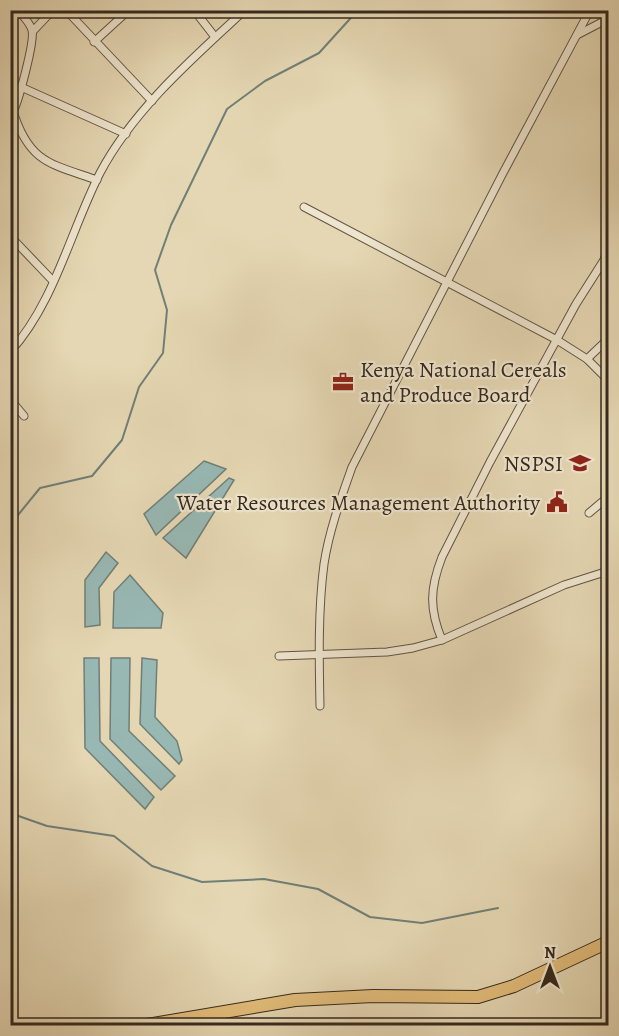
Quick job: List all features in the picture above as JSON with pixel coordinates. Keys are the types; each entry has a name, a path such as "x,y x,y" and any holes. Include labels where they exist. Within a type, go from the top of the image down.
{"highway":[{"path":"141,1026 295,1000 374,996 478,997 514,986 577,959 609,942"},
{"path":"577,959 609,951"}],"street":[{"path":"18,10 33,31 33,40 12,113 23,136 36,155 49,163 97,180"},
{"path":"33,31 53,10"},
{"path":"94,42 129,10"},
{"path":"194,10 215,37"},
{"path":"10,352 32,324 97,180 126,134 152,101 245,10"},
{"path":"320,706 319,655 324,564 352,467 503,173 590,10"},
{"path":"70,12 94,42 152,101"},
{"path":"577,35 609,17"},
{"path":"21,87 126,134"},
{"path":"304,207 557,340 587,359 609,380"},
{"path":"10,236 53,281"},
{"path":"442,640 434,621 433,611 433,585 437,570 490,462 586,287 606,259 609,248"},
{"path":"587,359 609,339"},
{"path":"10,399 24,416"},
{"path":"589,513 609,497"},
{"path":"279,656 395,651 413,648 442,640 564,585 609,571"}],"water":[{"path":"204,461 226,469 156,535 144,514"},
{"path":"229,478 234,480 186,558 163,538"},
{"path":"106,552 118,563 99,588 100,625 85,627 85,580"},
{"path":"130,575 163,613 161,628 113,628 114,592"},
{"path":"84,658 99,658 100,741 154,797 145,809 85,748"},
{"path":"111,658 130,658 129,731 175,776 161,790 110,739"},
{"path":"142,658 157,660 155,717 177,741 182,760 179,764 140,724"}],"waterway":[{"path":"10,541 18,515 40,488 92,476 122,440 139,387 163,353 167,310 155,270 171,225 227,109 265,81 319,53 358,10"},
{"path":"10,813 47,826 114,836 152,866 202,882 264,879 318,889 370,917 422,923 498,908"}],"place":[{"name":"Kenya National Cereals and Produce Board","path":"343,382"},
{"name":"NSPSI","path":"580,463"},
{"name":"Water Resources Management Authority","path":"557,502"}]}
